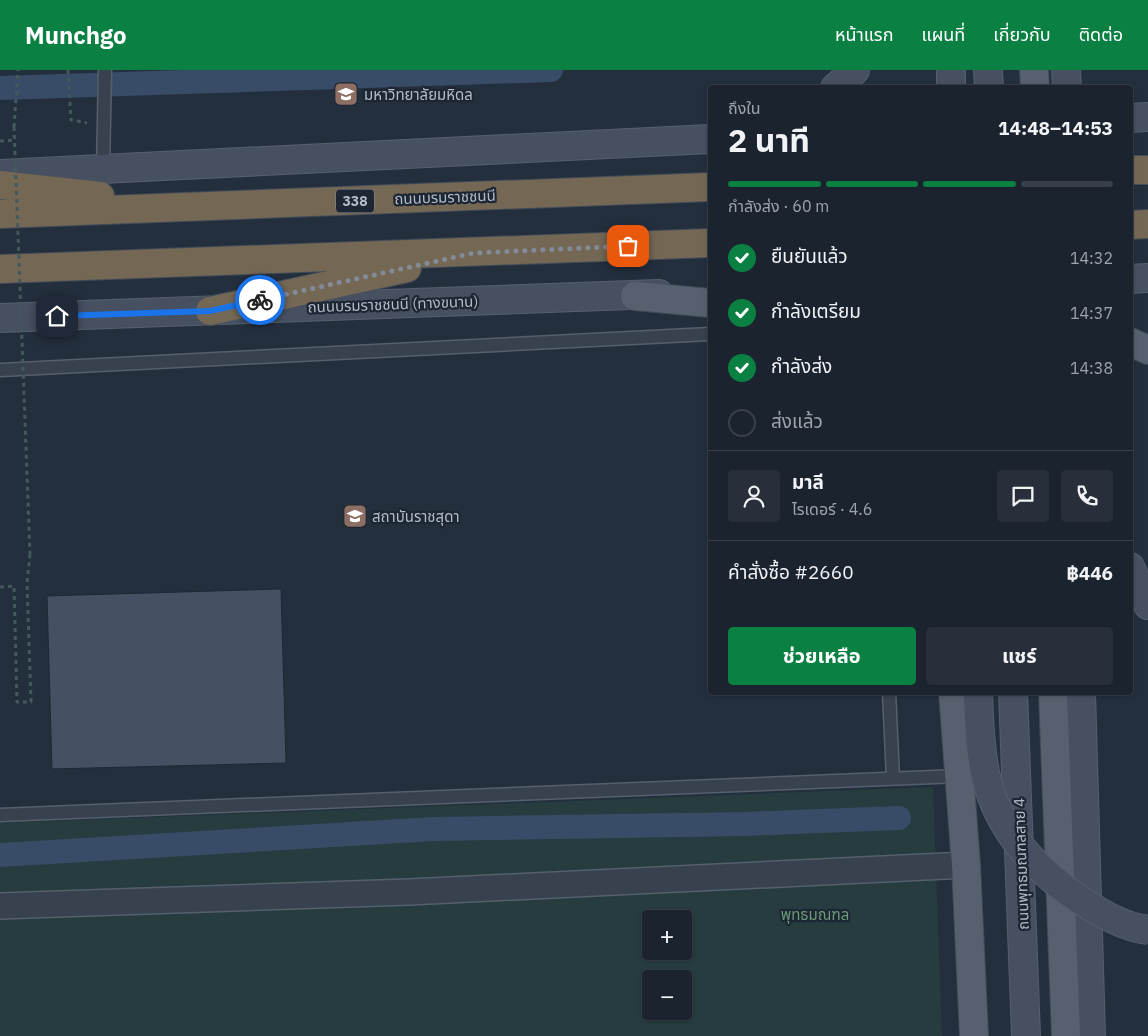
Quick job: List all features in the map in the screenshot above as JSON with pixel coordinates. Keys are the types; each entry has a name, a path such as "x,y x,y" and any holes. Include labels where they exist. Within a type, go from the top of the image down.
{"highway":[{"path":"1133,170 1148,170"},
{"path":"0,185 197,207"},
{"name":"ถนนบรมราชชนนี","path":"0,214 708,187"},
{"path":"1133,225 1148,224"},
{"path":"0,269 708,243"},
{"path":"210,311 474,253"}],"main road":[{"path":"838,85 855,70"},
{"path":"951,70 951,85"},
{"path":"988,70 988,85"},
{"path":"1034,70 1035,85"},
{"path":"1066,70 1066,85"},
{"path":"1133,118 1148,117"},
{"path":"632,141 708,128"},
{"path":"0,174 374,157 632,141 708,139"},
{"path":"1133,278 1148,278"},
{"name":"ถนนบรมราชชนนี (ทางขนาน)","path":"0,318 635,296 708,290"},
{"path":"635,296 708,304"},
{"path":"1133,343 1148,350"},
{"path":"1133,573 1148,605"},
{"path":"953,695 966,865 974,1036"},
{"path":"978,695 986,777 1004,824 1034,864 1068,892 1106,916 1148,930"},
{"name":"ถนนพุทธมณฑลสาย 4","path":"1013,695 1026,1036"},
{"path":"1053,695 1066,1036"},
{"path":"1081,695 1091,1036"}],"street":[{"path":"0,906 409,892 966,865"}],"lane":[{"path":"103,169 106,98 105,70"},
{"path":"0,370 708,334"},
{"path":"889,695 893,778"},
{"path":"0,815 959,776"}],"path":[{"path":"0,586 14,586 17,702 31,702 27,582 30,555 14,140 18,70"},
{"path":"68,70 69,99"},
{"path":"0,141 14,140"}],"green space":[{"name":"พุทธมณฑล","path":"933,787 942,1036 0,1036 0,823"}],"building":[{"path":"281,589 286,763 52,769 47,596"}],"waterway":[{"path":"0,88 551,70"},
{"path":"0,855 434,829 744,824 899,818"}],"way so far":[{"path":"260,300 474,253 628,246"}],"place":[{"name":"มหาวิทยาลัยมหิดล","path":"346,94"},
{"name":"สถาบันราชสุดา","path":"355,516"}],"route":[{"path":"57,316 210,311 260,300"}]}
